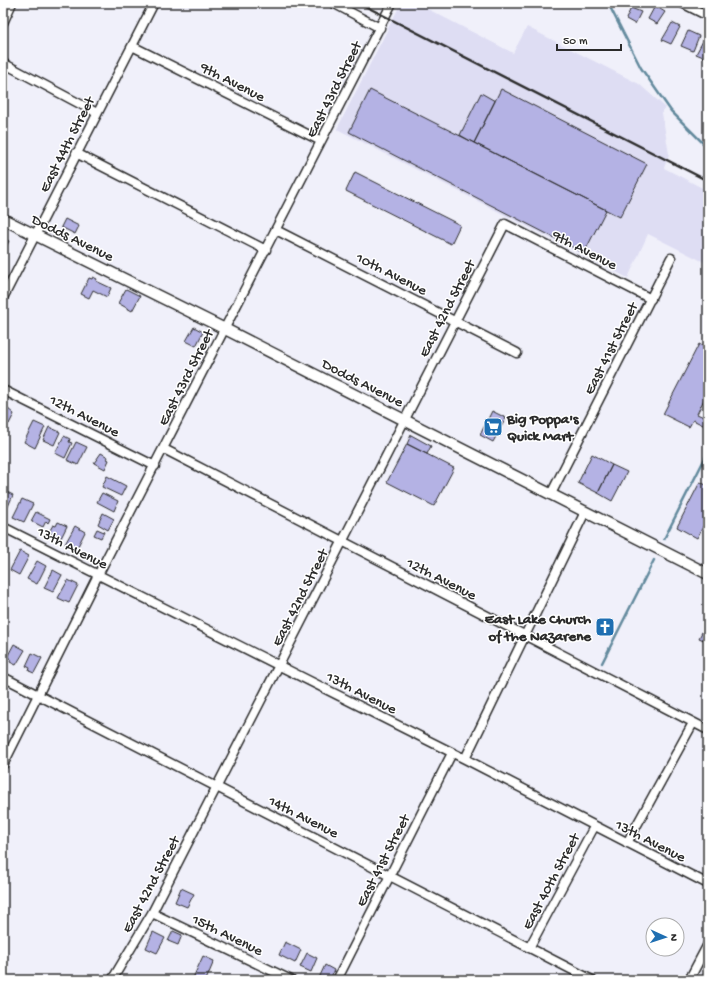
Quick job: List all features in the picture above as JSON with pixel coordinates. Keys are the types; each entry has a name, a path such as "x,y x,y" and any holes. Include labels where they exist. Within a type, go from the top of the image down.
{"street":[{"path":"3,23 12,3"},
{"name":"East 44th Street","path":"3,298 154,3"},
{"path":"333,3 380,28"},
{"name":"East 43rd Street","path":"3,765 98,575 392,3"},
{"path":"682,3 708,16"},
{"name":"9th Avenue","path":"132,46 321,141"},
{"path":"3,64 98,113"},
{"path":"76,153 266,250"},
{"name":"Dodds Avenue","path":"3,219 404,419 708,574"},
{"name":"9th Avenue","path":"505,224 651,299"},
{"name":"East 42nd Street","path":"112,980 152,913 505,224"},
{"name":"10th Avenue","path":"276,230 517,353"},
{"name":"East 41st Street","path":"551,494 671,258"},
{"name":"12th Avenue","path":"3,390 155,466"},
{"name":"12th Avenue","path":"164,449 342,543 708,730"},
{"path":"464,759 585,512"},
{"name":"13th Avenue","path":"3,527 464,759 594,827 708,884"},
{"name":"14th Avenue","path":"3,676 592,980"},
{"path":"627,843 693,723"},
{"name":"East 41st Street","path":"338,980 452,753"},
{"name":"East 40th Street","path":"529,948 594,827"},
{"name":"15th Avenue","path":"152,913 292,980"},
{"path":"689,980 708,944"}],"shaded area":[{"path":"401,3 416,3 513,53 527,27 639,84 665,107 662,113 669,154 664,168 708,191 708,264 648,234 628,278 337,129"}],"building":[{"path":"655,6 665,12 657,24 648,19"},
{"path":"631,8 641,12 635,24 626,19"},
{"path":"672,23 680,27 671,44 662,40"},
{"path":"688,31 699,36 693,51 681,46"},
{"path":"704,39 708,41 708,59 696,54"},
{"path":"501,89 647,164 620,217 474,143"},
{"path":"370,90 606,210 584,253 349,132"},
{"path":"481,93 495,101 474,143 460,135"},
{"path":"355,172 460,225 451,244 346,191"},
{"path":"65,219 79,226 75,234 61,227"},
{"path":"3,238 9,241 3,253"},
{"path":"93,277 97,279 96,281 111,288 107,297 93,290 89,298 81,294 89,278 92,279"},
{"path":"126,289 140,296 132,311 118,303"},
{"path":"194,327 203,332 196,346 186,341"},
{"path":"699,344 708,349 708,391 697,414 708,419 705,426 693,420 689,427 663,414"},
{"path":"7,408 14,414 9,424 3,421 3,409 6,410"},
{"name":"Big Poppa's Quick Mart","path":"492,411 506,418 493,442 480,435"},
{"path":"34,422 45,427 35,448 24,442"},
{"path":"49,427 60,432 54,445 43,440"},
{"path":"411,435 431,446 427,454 407,444"},
{"path":"64,436 70,439 69,442 72,443 65,458 55,453"},
{"path":"76,442 87,447 78,465 67,460"},
{"path":"407,444 454,468 434,506 387,482"},
{"path":"101,453 108,457 107,459 109,460 105,469 94,463"},
{"path":"592,454 612,465 598,493 578,483"},
{"path":"612,465 627,472 612,501 598,493"},
{"path":"107,476 126,486 121,496 102,487"},
{"path":"700,482 708,486 708,517 697,538 677,527"},
{"path":"3,490 13,495 6,511 3,509"},
{"path":"102,493 118,501 114,511 97,502"},
{"path":"22,499 33,504 24,522 13,517"},
{"path":"36,512 50,519 48,523 46,521 43,527 31,521"},
{"path":"103,513 114,519 108,530 98,524"},
{"path":"58,522 67,526 61,538 49,532 53,525 56,526"},
{"path":"75,526 85,532 76,550 65,544"},
{"path":"97,529 104,532 101,538 94,535"},
{"path":"3,548 8,550 3,563"},
{"path":"20,551 29,556 19,575 10,570"},
{"path":"37,561 46,566 37,584 27,579"},
{"path":"53,570 62,575 53,592 44,588"},
{"path":"68,580 78,585 69,603 58,598"},
{"path":"708,620 708,642 699,638"},
{"path":"14,644 25,650 16,665 10,662 11,659 7,657"},
{"path":"32,653 42,658 34,673 29,671 30,668 26,666"},
{"path":"181,888 194,894 187,907 175,902"},
{"path":"173,931 182,935 178,945 168,941"},
{"path":"153,932 165,938 157,953 146,948"},
{"path":"285,942 301,950 295,963 279,955"},
{"path":"307,953 317,958 311,972 300,967"},
{"path":"203,956 214,961 206,980 198,980 193,978"},
{"path":"325,965 334,970 330,980 319,978"}],"waterway":[{"path":"608,3 641,68 671,111 708,148"},
{"path":"664,539 708,452"},
{"path":"602,663 654,560"}],"railway":[{"path":"359,3 708,181"}],"place":[{"name":"Big Poppa's Quick Mart","path":"493,427"},
{"name":"East Lake Church of the Nazarene","path":"605,627"}]}
